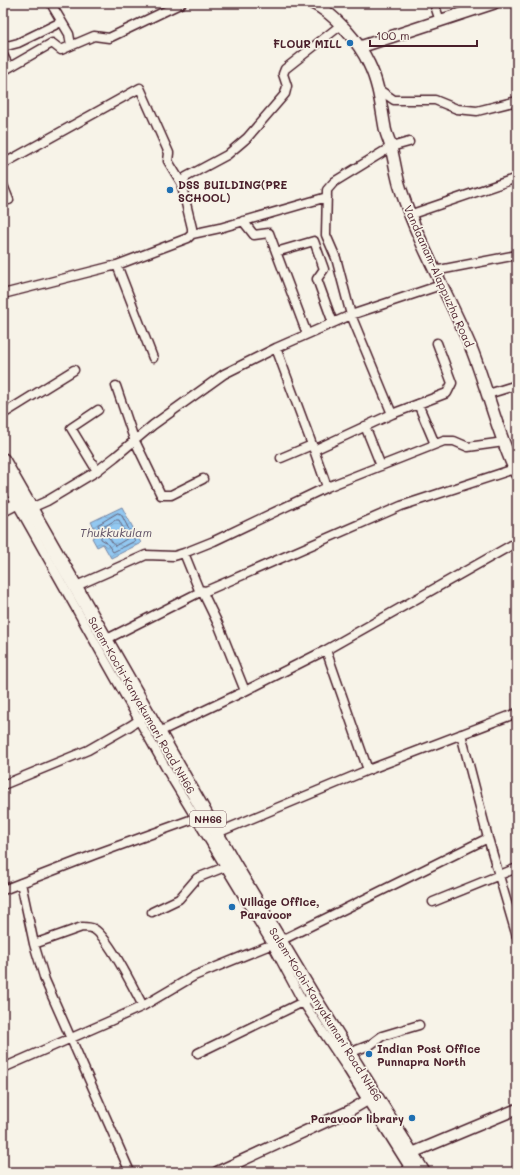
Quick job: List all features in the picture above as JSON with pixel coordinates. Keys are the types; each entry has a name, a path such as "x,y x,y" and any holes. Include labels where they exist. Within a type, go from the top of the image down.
{"highway":[{"name":"Salem-Kochi-Kanyakumari Road NH66","path":"3,460 25,503 105,640 143,717 160,732 201,816 217,833 230,865 308,999 349,1053 372,1098 412,1153 415,1170"}],"main road":[{"name":"Vandaanam-Alappuzha Road","path":"312,3 341,25 360,47 370,65 378,89 385,130 409,215 434,271 454,307 515,468"},
{"path":"360,47 494,3"}],"street":[{"path":"55,3 53,7 69,34 71,45"},
{"path":"3,55 6,69 52,43 61,50 94,36 109,38 182,3"},
{"path":"434,3 440,21"},
{"path":"3,47 18,43 61,22"},
{"path":"182,184 186,177 228,155 247,138 285,94 287,86 283,74 285,69 341,25"},
{"path":"3,164 140,88 169,153 168,161 182,184 192,234"},
{"path":"378,89 394,100 435,100 457,109 477,111 517,101"},
{"path":"392,414 351,315 336,258 326,235 327,190 334,182 391,147 409,142"},
{"path":"409,215 517,178"},
{"path":"3,185 9,200"},
{"path":"3,294 117,265 188,238 192,234 197,234 327,197"},
{"path":"242,221 254,235 269,233 307,334"},
{"path":"276,252 314,241 324,269 317,279 333,323"},
{"path":"434,271 517,255"},
{"path":"117,265 153,358"},
{"path":"3,511 25,503 47,501 97,471 172,410 224,374 276,348 351,315 441,285"},
{"path":"281,458 313,447 447,393 452,383 437,343"},
{"path":"276,348 327,487"},
{"path":"3,414 74,370"},
{"path":"488,394 517,385"},
{"path":"116,386 134,440 161,495 171,494 203,479"},
{"path":"418,404 435,444"},
{"path":"97,471 72,428 98,410"},
{"path":"365,426 381,466"},
{"path":"74,587 146,555 174,556 184,553 327,487 435,444 448,440 463,446 474,447 504,442"},
{"path":"105,640 202,592 401,506 515,468"},
{"path":"3,479 25,503 143,717 230,865 197,878 178,899 152,912"},
{"path":"160,732 245,692 326,650 517,542"},
{"path":"184,553 199,590 202,592 219,626 245,692"},
{"path":"326,650 368,770"},
{"path":"217,833 368,770 517,713"},
{"path":"3,786 88,750 143,717"},
{"path":"461,734 488,838 517,937"},
{"path":"3,890 201,816"},
{"path":"3,1068 143,1006 201,973 276,942 488,838"},
{"path":"433,902 517,868"},
{"path":"21,883 34,944 45,980 70,1039 98,1095 130,1172"},
{"path":"34,944 82,927 89,927 95,930 102,936 126,973 143,1006"},
{"path":"198,1053 308,999 372,1098 415,1170"},
{"path":"349,1053 370,1045 382,1036 419,1025"},
{"path":"217,1172 310,1130 372,1098"},
{"path":"412,1153 517,1110"}],"water":[{"name":"Thukkukulam","path":"122,507 141,543 111,558 103,544 97,547 92,538 98,534 91,522"}],"place":[{"name":"FLOUR MILL","path":"350,43"},
{"name":"DSS BUILDING(PRE SCHOOL)","path":"170,190"},
{"name":"Village Office, Paravoor","path":"232,907"},
{"name":"Indian Post Office Punnapra North","path":"369,1054"},
{"name":"Paravoor library","path":"412,1118"}]}
